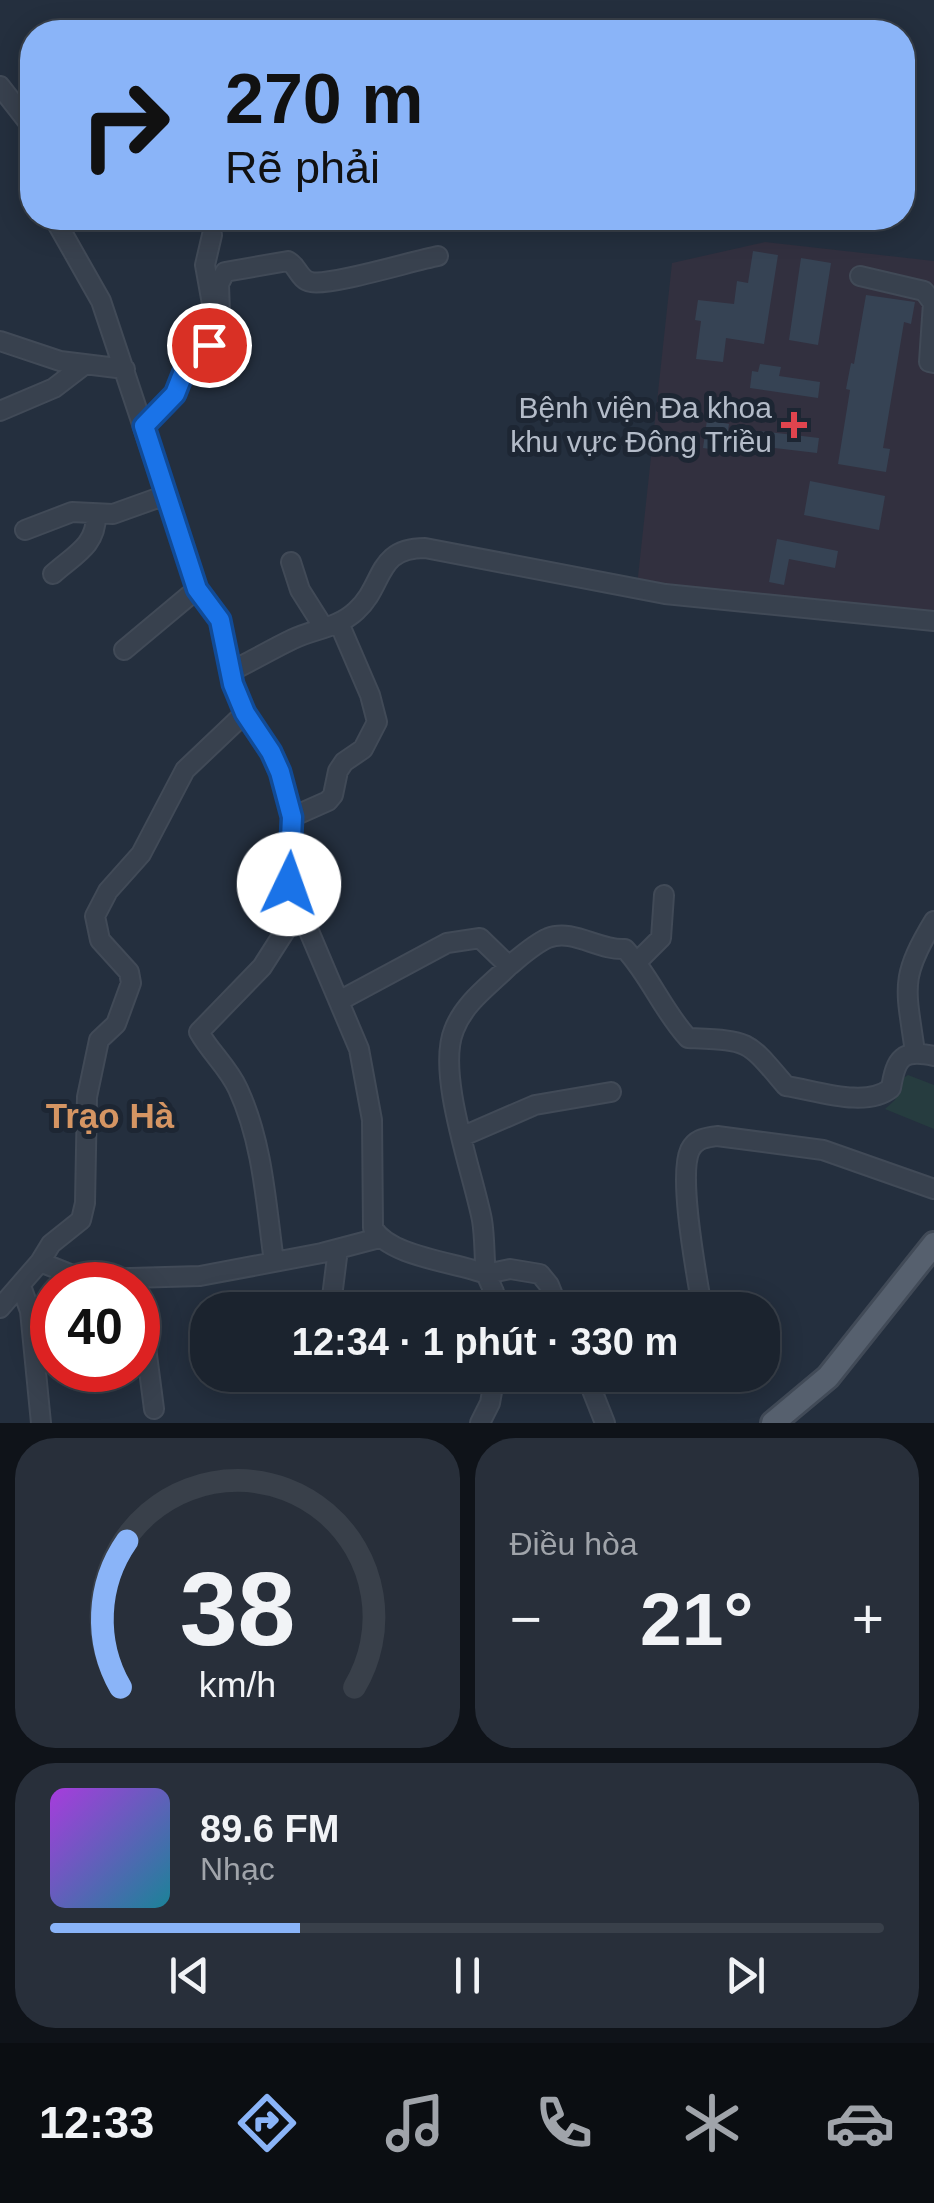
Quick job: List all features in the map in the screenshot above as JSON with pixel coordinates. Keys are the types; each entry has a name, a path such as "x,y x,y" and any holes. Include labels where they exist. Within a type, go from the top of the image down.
{"main road":[{"path":"773,1423 828,1377 934,1244"}],"street":[{"path":"0,86 20,112"},
{"path":"61,230 101,301 197,589 220,620 245,713 280,772 292,817 289,884 339,1000 366,1082 372,1120 373,1228 379,1238"},
{"path":"212,235 205,265 207,288 219,324"},
{"path":"144,426 170,402 188,361 209,345 219,324 218,284 225,272 288,261 297,266 306,281 321,281 438,256"},
{"path":"860,276 930,295 933,302 929,362 934,362"},
{"path":"0,341 60,362 125,369"},
{"path":"0,411 54,388 84,365"},
{"path":"25,530 72,512 113,514 166,496"},
{"path":"53,574 92,542 96,516"},
{"path":"231,672 296,637 354,614 393,555 409,548 665,594 934,620"},
{"path":"291,562 300,590 331,625 370,694 377,722 362,749 338,771 333,796 292,817"},
{"path":"124,650 197,589"},
{"path":"40,1262 51,1244 81,1220 85,1203 87,1097 99,1040 116,1024 130,983 129,972 100,940 94,916 108,891 140,854 185,770 245,713"},
{"path":"638,962 662,938 664,895"},
{"path":"274,1262 262,1169 248,1114 227,1068 199,1032 262,967 298,908"},
{"path":"915,1052 907,975 934,920"},
{"path":"494,1292 486,1274 482,1222 455,1111 452,1032 468,1004 508,966 546,938 565,934 606,949 625,949 638,962 674,1023 688,1038 733,1040 751,1046 786,1086 862,1098 882,1096 890,1088 894,1067 905,1056 915,1052 934,1056"},
{"path":"339,1000 446,943 464,938 480,938 508,966"},
{"path":"461,1137 535,1104 611,1092"},
{"path":"700,1292 686,1165 690,1151 701,1138 735,1138 823,1150 934,1189"},
{"path":"160,1277 200,1276 379,1238 486,1274 531,1270 540,1274 552,1292"},
{"path":"333,1292 338,1249"},
{"path":"2,1300 30,1275"},
{"path":"21,1286 30,1312 41,1423"},
{"path":"152,1392 154,1410"},
{"path":"480,1423 492,1392"},
{"path":"593,1392 606,1423"}],"shaded area":[{"name":"Bệnh viện Đa khoa khu vực Đông Triều","path":"765,242 934,261 934,624 637,586 672,263"}],"green space":[{"path":"908,1075 934,1085 934,1129 885,1109 895,1100 899,1081"}],"building":[{"path":"753,251 778,255 764,344 726,338 723,362 696,359 701,321 695,320 698,300 734,304 737,281 748,283"},
{"path":"801,258 831,263 818,345 789,340"},
{"path":"866,295 915,302 911,324 904,322 883,448 890,449 886,472 838,464 850,390 846,389"},
{"path":"760,364 781,367 779,376 820,382 818,398 750,388 752,371 758,372"},
{"path":"707,420 729,424 725,451 703,448"},
{"path":"759,431 819,438 817,453 757,446"},
{"path":"810,481 885,496 879,530 804,515"},
{"path":"777,539 838,551 835,568 789,559 784,585 769,582"}],"place":[{"name":"Bệnh viện Đa khoa khu vực Đông Triều","path":"794,425"}],"district":[{"name":"Trạo Hà","path":"110,1116"}],"route":[{"path":"209,345 188,361 170,402 144,426 197,589 220,620 233,684 245,713 280,772 292,817 289,884"}]}
